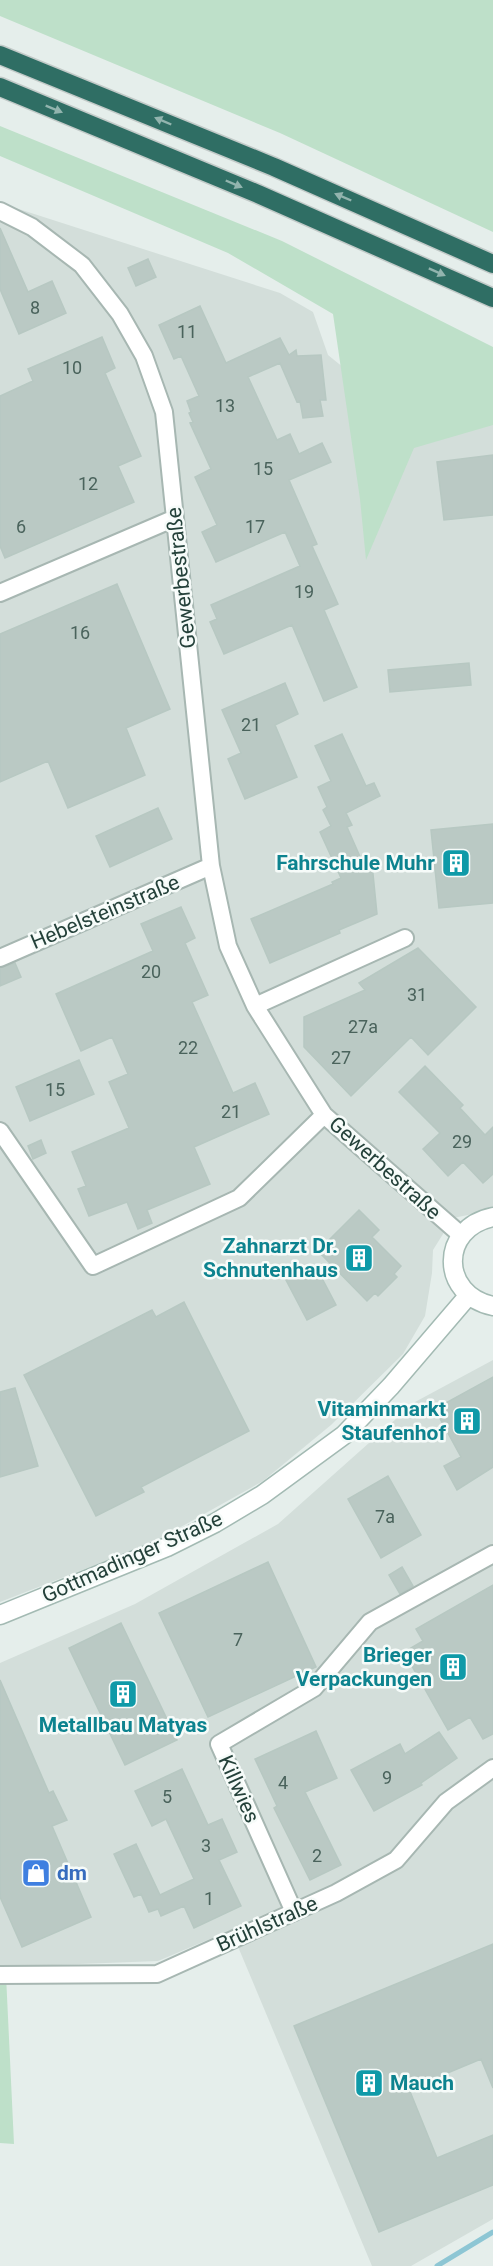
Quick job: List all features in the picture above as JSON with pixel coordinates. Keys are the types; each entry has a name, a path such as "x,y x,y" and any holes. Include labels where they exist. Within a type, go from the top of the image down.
{"highway":[{"path":"0,55 396,220 493,264"},
{"path":"0,87 127,138 493,298"}],"main road":[{"path":"493,1217 468,1227 461,1235 453,1254 453,1269 458,1284 468,1296 479,1303 493,1306"},
{"name":"Gottmadinger Straße","path":"0,1615 166,1546 215,1523 262,1496 344,1435 391,1386 468,1296"}],"street":[{"name":"Gewerbestraße","path":"0,211 32,227 82,265 120,314 144,356 164,412 211,866 228,946 255,1005 324,1115 461,1235"},
{"path":"0,593 175,518"},
{"name":"Hebelsteinstraße","path":"0,958 211,866"},
{"path":"255,1005 405,938"},
{"path":"0,1131 93,1266 239,1198 324,1115"},
{"name":"Killwies","path":"294,1912 219,1744 314,1688 370,1622 493,1554"},
{"name":"Brühlstraße","path":"0,1975 157,1974 336,1893 396,1860 446,1802 493,1768"}],"shaded area":[{"path":"0,203 280,293 313,312 328,355 408,420 493,413 493,1210 453,1218 433,1250 425,1316 403,1354 331,1425 263,1481 154,1542 0,1602"},
{"path":"493,1360 493,2219 411,2266 372,2266 231,1930 158,1961 0,1967 0,1663 135,1604 278,1524 415,1402"}],"green space":[{"path":"0,0 493,0 493,232 280,133 0,16"},
{"path":"0,126 282,241 493,347 493,425 414,448 366,560 360,499 333,314 228,253 0,156"},
{"path":"0,1975 6,1975 14,2144 0,2143"}],"building":[{"path":"0,228 28,292 52,281 66,313 19,334 0,289"},
{"path":"148,259 156,277 136,286 128,268"},
{"path":"200,306 226,363 280,338 289,355 296,350 297,356 321,355 326,400 320,400 323,416 303,418 300,401 297,402 280,363 248,377 277,440 290,434 299,454 322,443 331,462 289,480 317,544 312,546 338,604 324,610 357,687 324,701 292,625 224,654 210,622 217,619 211,605 300,566 285,532 216,562 202,532 217,525 195,477 211,469 190,423 193,422 187,401 199,396 181,356 174,359 159,325"},
{"path":"102,337 115,368 105,373 141,456 118,466 134,502 5,558 0,546 0,396 33,381 28,369"},
{"path":"493,455 493,515 444,520 437,462"},
{"path":"117,584 170,709 126,728 145,775 68,808 48,761 0,782 0,634"},
{"path":"469,663 471,685 390,692 388,670"},
{"path":"285,683 298,714 275,725 297,777 245,799 228,759 241,753 222,710"},
{"path":"342,734 366,786 374,783 380,796 346,813 352,825 347,827 365,868 372,864 377,914 339,930 340,933 270,963 251,919 333,884 332,882 341,878 320,832 331,826 323,810 327,807 318,787 331,781 315,746"},
{"path":"158,808 172,839 110,867 96,836"},
{"name":"Fahrschule Muhr","path":"493,824 493,903 439,908 431,830"},
{"path":"181,907 195,938 185,943 208,995 192,1002 233,1093 255,1083 269,1114 194,1147 210,1184 147,1210 152,1223 138,1229 127,1202 89,1216 78,1189 86,1186 72,1152 129,1128 109,1082 128,1074 112,1037 81,1051 56,994 153,951 141,924"},
{"path":"418,948 476,1007 428,1055 411,1037 351,1096 304,1047 304,1017 365,990 359,983"},
{"path":"15,963 21,977 0,986 0,968"},
{"path":"79,1060 94,1094 30,1121 16,1087"},
{"path":"425,1066 463,1105 460,1108 485,1135 493,1127 493,1174 483,1183 463,1162 448,1176 423,1149 440,1133 399,1092"},
{"path":"41,1140 46,1153 33,1159 28,1146"},
{"name":"Zahnarzt Dr. Schnutenhaus","path":"359,1210 379,1230 372,1237 401,1266 394,1274 397,1277 378,1296 375,1293 367,1301 318,1251"},
{"path":"315,1265 336,1305 307,1320 286,1280"},
{"path":"184,1302 249,1431 141,1487 144,1492 96,1516 24,1375 152,1310 156,1317"},
{"name":"Vitaminmarkt Staufenhof","path":"493,1377 493,1467 457,1490 444,1466 461,1457 437,1413 444,1409 442,1405"},
{"path":"15,1388 38,1466 0,1477 0,1392"},
{"path":"388,1476 421,1535 381,1558 348,1499"},
{"path":"268,1562 316,1667 208,1717 159,1613"},
{"path":"402,1567 413,1586 400,1594 389,1575"},
{"name":"Brieger Verpackungen","path":"493,1585 493,1734 483,1739 470,1717 448,1730 404,1652 423,1641 416,1629"},
{"name":"Metallbau Matyas","path":"121,1623 177,1740 125,1765 69,1648"},
{"path":"0,1680 49,1793 53,1791 67,1820 52,1826 91,1917 22,1947 0,1897"},
{"path":"316,1731 337,1778 305,1792 341,1865 310,1880 274,1808 277,1806 255,1759"},
{"path":"439,1732 457,1758 421,1783 422,1785 374,1811 351,1770 400,1744 405,1754"},
{"path":"182,1769 208,1825 222,1819 237,1852 219,1860 241,1906 194,1928 184,1906 161,1916 158,1909 149,1912 141,1894 134,1897 114,1854 136,1844 160,1895 194,1879 166,1819 152,1826 135,1791"},
{"name":"Mauch","path":"493,1944 493,2088 481,2059 409,2089 437,2158 493,2135 493,2185 379,2232 294,2026"}],"waterway":[{"path":"437,2266 493,2232"}],"place":[{"name":"Fahrschule Muhr","path":"456,863"},
{"name":"Zahnarzt Dr. Schnutenhaus","path":"359,1258"},
{"name":"Vitaminmarkt Staufenhof","path":"467,1421"},
{"name":"Brieger Verpackungen","path":"453,1667"},
{"name":"Metallbau Matyas","path":"123,1694"},
{"name":"dm","path":"36,1873"},
{"name":"Mauch","path":"369,2083"}]}
